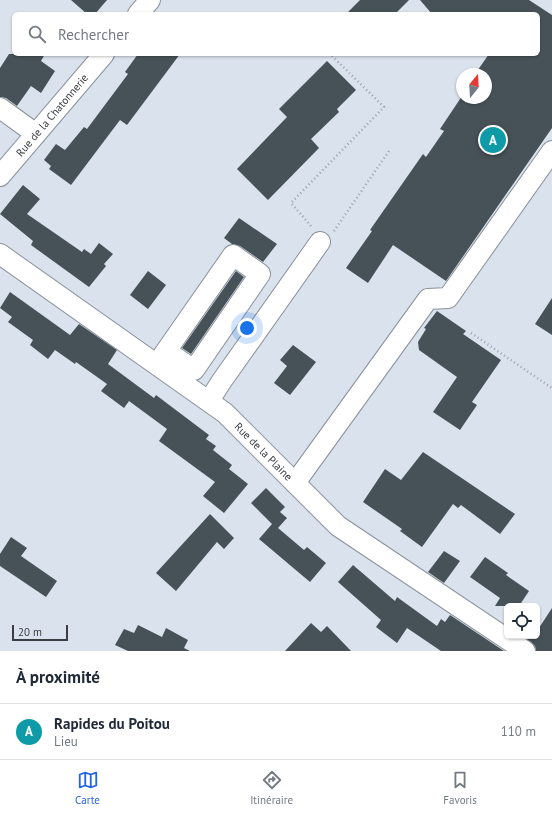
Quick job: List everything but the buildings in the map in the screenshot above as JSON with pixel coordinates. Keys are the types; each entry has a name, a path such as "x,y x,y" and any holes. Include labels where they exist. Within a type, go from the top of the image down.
{"street":[{"path":"140,12 150,0"},
{"name":"Rue de la Chatonnerie","path":"0,176 102,56"},
{"path":"0,108 36,134"},
{"path":"295,483 428,299 448,298 552,151"},
{"path":"209,401 320,242"},
{"name":"Rue de la Plaine","path":"0,254 161,357 209,401 225,412 338,526 525,651"},
{"path":"233,255 260,274 194,370 161,357 233,255"}],"path":[{"path":"332,56 384,107 291,203 317,232 320,242 329,239 389,151"},
{"path":"471,333 552,388"}],"place":[{"name":"Rapides du Poitou","path":"493,140"}]}
